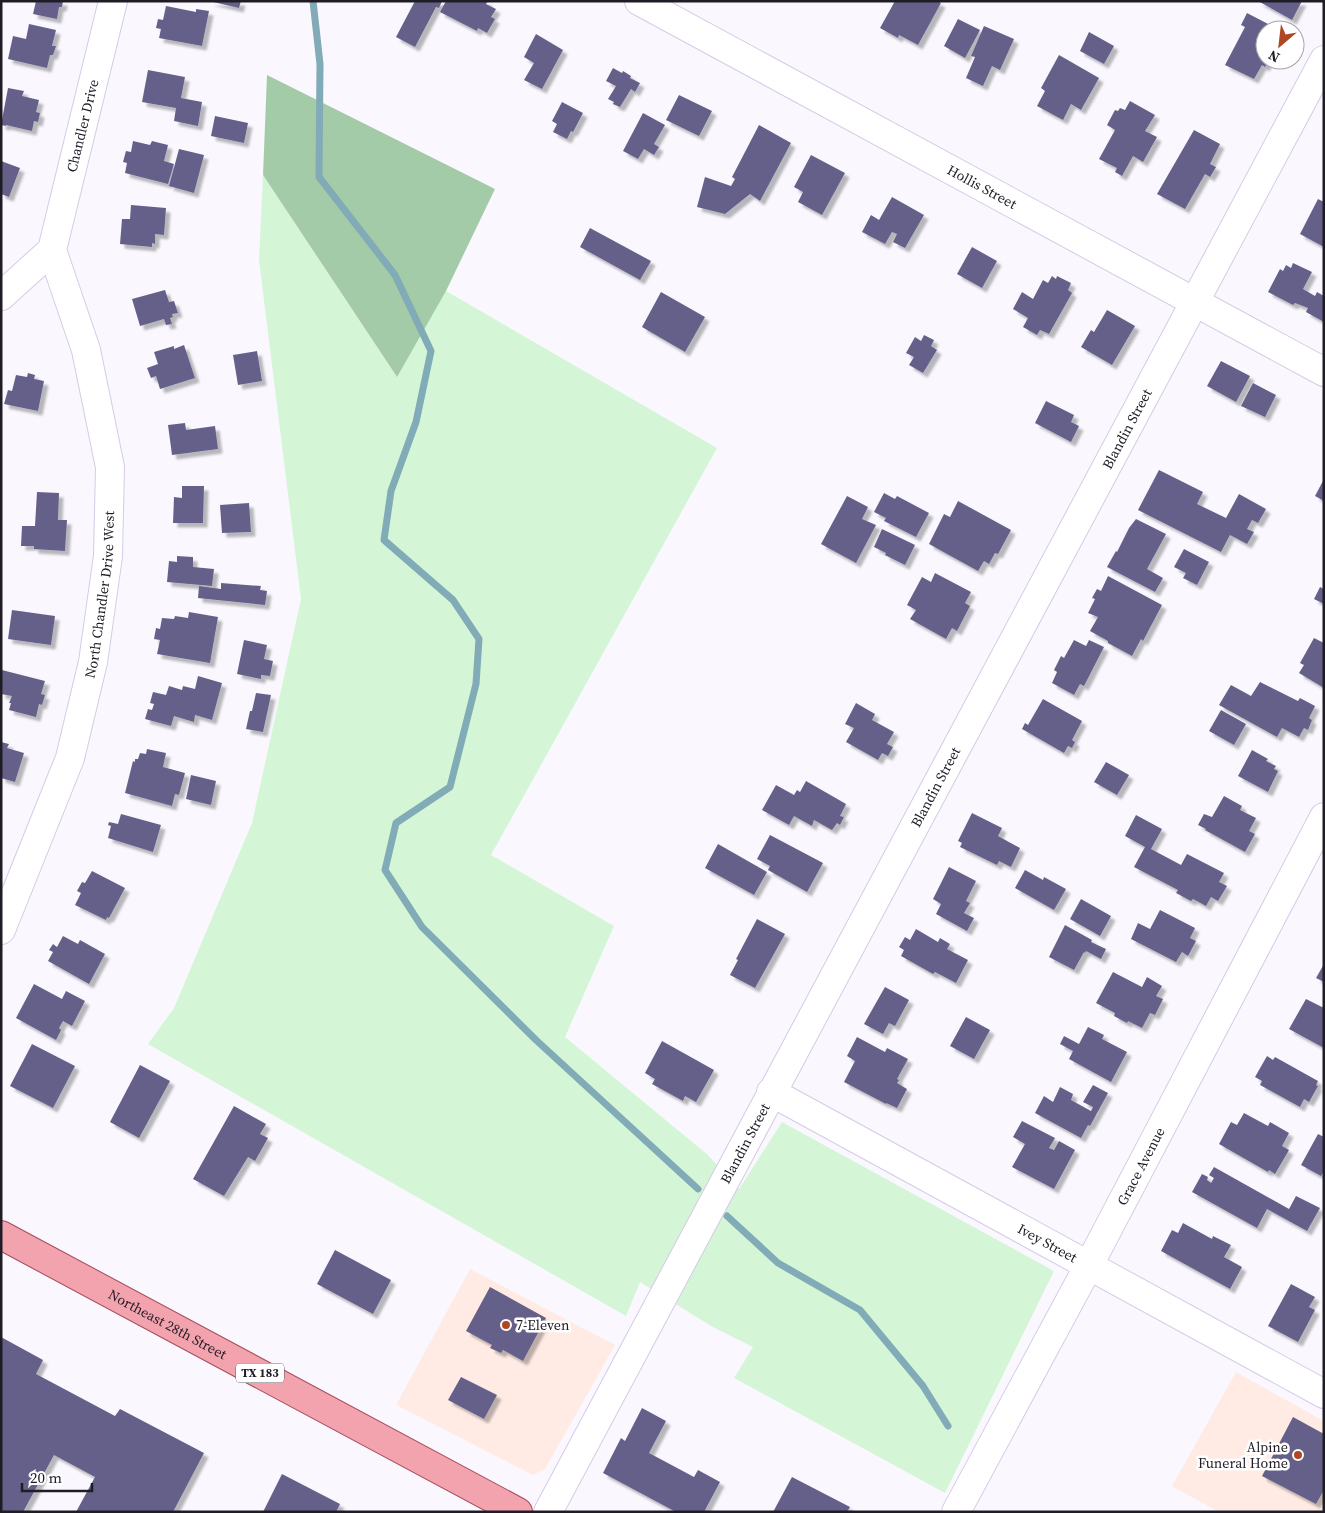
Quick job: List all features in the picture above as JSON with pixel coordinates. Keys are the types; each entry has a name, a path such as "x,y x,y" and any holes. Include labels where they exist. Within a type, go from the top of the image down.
{"main road":[{"name":"Northeast 28th Street","path":"1,1235 518,1512"}],"street":[{"name":"Chandler Drive","path":"52,250 113,1"},
{"name":"Hollis Street","path":"639,1 1324,372"},
{"name":"Blandin Street","path":"548,1512 1324,60"},
{"path":"1,296 52,250"},
{"name":"North Chandler Drive West","path":"1,930 70,758 94,662 108,556 110,467 86,350 52,250"},
{"name":"Grace Avenue","path":"956,1512 1089,1265 1324,817"},
{"name":"Ivey Street","path":"771,1092 1324,1394"}],"shaded area":[{"path":"470,1269 615,1345 545,1469 533,1475 396,1405"},
{"path":"1236,1372 1324,1421 1324,1512 1219,1512 1172,1486"}],"green space":[{"path":"267,75 495,189 446,291 397,377 263,175"},
{"path":"263,175 396,376 446,291 717,448 491,855 614,926 565,1037 708,1155 739,1189 782,1122 1054,1271 945,1493 734,1378 753,1347 711,1326 640,1282 626,1316 148,1044 174,1008 252,823 301,599 259,260"}],"building":[{"path":"36,1 63,1 62,7 59,7 57,19 33,14"},
{"path":"209,1 241,1 239,8"},
{"path":"415,1 442,1 439,8 436,7 415,47 396,37"},
{"path":"446,1 488,1 486,4 496,9 491,17 495,19 487,33 478,28 477,31 440,12"},
{"path":"895,1 937,1 941,3 918,45 899,35 898,38 880,28"},
{"path":"1258,1 1302,1 1292,20"},
{"path":"166,6 196,12 196,9 209,11 202,46 159,38 161,29 156,28 158,19 163,20"},
{"path":"1247,13 1260,20 1255,20 1255,70 1259,70 1254,79 1225,65 1245,27 1241,25"},
{"path":"958,19 980,30 965,58 944,46"},
{"path":"29,24 56,30 52,46 56,46 53,55 50,55 47,68 8,59 13,36 26,39"},
{"path":"984,26 1014,39 1000,70 992,66 983,86 966,78 975,57 971,56"},
{"path":"1089,32 1114,46 1104,64 1080,51"},
{"path":"536,34 563,50 542,89 524,80 534,63 524,57"},
{"path":"1059,55 1099,78 1081,110 1071,104 1063,120 1037,106 1045,91 1041,88"},
{"path":"613,68 622,73 623,71 631,76 630,78 640,83 635,92 631,89 620,107 608,99 616,86 606,81"},
{"path":"148,70 185,77 181,98 202,102 198,126 174,121 176,108 142,102"},
{"path":"8,88 24,91 22,96 39,100 36,112 40,113 38,122 34,121 32,131 1,125"},
{"path":"679,95 712,111 699,136 666,120"},
{"path":"1130,101 1155,115 1145,131 1157,137 1143,162 1133,156 1122,176 1115,172 1117,168 1099,159 1115,130 1107,125 1115,110 1118,111 1120,108 1125,110"},
{"path":"562,102 583,113 567,139 553,132 557,124 552,121"},
{"path":"643,113 665,125 654,144 659,147 654,155 644,149 638,159 623,151"},
{"path":"215,116 248,123 244,143 211,136"},
{"path":"759,125 791,143 760,201 750,194 725,214 697,207 705,177 731,186 735,179 732,177"},
{"path":"1194,130 1220,144 1210,164 1216,167 1210,177 1205,174 1185,209 1157,194"},
{"path":"133,141 150,145 152,141 168,145 164,161 174,164 168,184 125,173 127,163 123,162 126,151 131,152"},
{"path":"179,149 204,155 194,193 169,186"},
{"path":"811,155 845,173 822,215 798,202 803,192 794,187"},
{"path":"1,161 20,168 9,197 1,194"},
{"path":"892,197 924,215 905,248 893,242 897,234 892,232 885,244 862,232 871,215 879,220"},
{"path":"1318,199 1324,202 1324,247 1300,234"},
{"path":"131,205 166,208 164,235 155,234 155,244 152,243 152,247 120,244 122,219 130,219"},
{"path":"590,228 651,261 640,280 580,247"},
{"path":"972,247 997,261 982,288 957,274"},
{"path":"1293,263 1312,272 1303,289 1315,296 1317,292 1324,296 1324,322 1306,312 1308,308 1295,303 1293,305 1268,292 1280,269 1283,271 1286,265 1291,268"},
{"path":"1052,276 1056,279 1057,276 1071,283 1068,290 1072,293 1049,334 1040,330 1037,335 1023,327 1028,318 1013,309 1022,292 1033,299 1043,280 1048,283"},
{"path":"165,290 169,302 174,301 178,313 172,314 173,317 170,318 172,324 166,325 164,319 140,326 132,299"},
{"path":"661,292 705,317 685,352 642,327"},
{"path":"1107,310 1135,326 1112,365 1081,347 1091,330 1094,332"},
{"path":"924,335 934,340 931,346 937,350 923,373 909,365 914,357 906,353 915,337 921,341"},
{"path":"184,345 195,378 160,389 156,376 151,378 147,368 158,364 154,352 174,346 174,349"},
{"path":"257,351 262,381 238,385 233,355"},
{"path":"1221,361 1250,376 1236,402 1207,386"},
{"path":"28,373 35,375 34,379 44,381 38,411 4,404 8,390 12,391 16,375 27,377"},
{"path":"1253,383 1276,395 1265,417 1241,406"},
{"path":"1046,401 1074,415 1071,422 1079,426 1071,442 1035,423"},
{"path":"185,423 186,430 215,426 218,449 172,455 168,425"},
{"path":"1159,470 1203,492 1197,504 1226,518 1239,494 1266,509 1258,523 1252,520 1247,529 1254,532 1247,544 1230,535 1221,552 1138,510"},
{"path":"1324,479 1324,501 1315,496"},
{"path":"182,486 204,486 203,523 173,523 174,497 182,498"},
{"path":"37,492 59,493 58,520 67,520 65,551 34,549 34,546 21,546 22,526 35,526"},
{"path":"884,493 895,499 897,496 929,513 916,537 884,521 886,518 874,512"},
{"path":"847,496 868,507 862,519 876,525 856,563 821,544"},
{"path":"958,501 1011,530 998,554 995,553 989,564 984,561 978,571 929,544 944,514 950,517"},
{"path":"249,503 251,532 222,533 220,505"},
{"path":"1136,519 1166,534 1147,569 1163,578 1155,592 1107,567"},
{"path":"882,529 915,545 905,565 874,547"},
{"path":"1184,549 1209,562 1197,585 1183,578 1186,573 1174,567"},
{"path":"177,556 193,557 193,567 214,569 212,586 167,582 169,561 177,562"},
{"path":"935,573 971,592 965,603 970,606 957,631 952,628 946,639 910,619 916,610 907,605 922,577 931,582"},
{"path":"1108,576 1162,605 1143,641 1141,639 1132,656 1090,631 1098,617 1088,613 1095,599 1092,598 1097,589 1101,591"},
{"path":"221,583 261,586 260,590 267,591 265,605 198,598 199,586 221,589"},
{"path":"1320,587 1324,589 1324,604 1314,599"},
{"path":"12,610 55,616 51,645 8,639"},
{"path":"189,612 218,617 210,663 157,654 160,640 154,639 156,628 160,629 162,618 174,619 175,616 188,618"},
{"path":"1314,638 1324,643 1324,688 1299,673 1304,665 1300,663"},
{"path":"244,640 267,645 264,659 273,661 270,676 261,675 261,679 237,674"},
{"path":"1074,640 1086,646 1089,640 1104,647 1084,686 1080,684 1074,695 1052,683 1057,672 1054,670 1061,656 1064,658"},
{"path":"2,670 45,681 41,694 45,695 42,705 39,704 36,717 9,710 12,696 1,694"},
{"path":"198,676 222,683 212,720 195,715 194,722 174,716 171,726 145,719 148,709 152,710 154,704 150,703 153,692 166,695 169,686 182,690 183,686 195,689"},
{"path":"1260,682 1298,701 1300,698 1315,706 1309,718 1312,720 1308,730 1304,728 1299,737 1282,728 1277,737 1219,705 1231,685 1251,696"},
{"path":"256,693 271,695 263,732 246,729"},
{"path":"1043,699 1082,721 1072,740 1075,742 1072,748 1068,746 1064,753 1022,729 1025,723 1028,725"},
{"path":"856,703 875,714 872,720 894,732 887,744 893,747 888,756 882,753 878,760 846,742 854,728 845,724"},
{"path":"1221,710 1246,724 1234,745 1209,731"},
{"path":"1,742 9,744 7,748 24,753 15,782 1,778"},
{"path":"147,749 166,753 163,767 185,773 179,795 175,794 172,806 125,793 133,761 135,762 135,759 138,759 140,753 146,754"},
{"path":"1252,750 1268,759 1266,761 1276,766 1274,769 1278,771 1268,792 1238,776"},
{"path":"1106,762 1129,775 1117,795 1094,782"},
{"path":"191,775 216,781 211,805 186,799"},
{"path":"806,781 846,804 840,816 844,817 840,825 837,823 832,830 814,820 812,826 794,816 789,825 762,810 776,785 794,795 797,790 800,792"},
{"path":"1224,796 1242,806 1240,810 1256,818 1249,831 1255,834 1245,852 1198,825 1204,814 1212,817"},
{"path":"972,813 1002,828 998,836 1020,848 1011,867 999,861 997,865 960,847 962,843 958,841"},
{"path":"121,814 161,825 153,852 108,838 111,826 108,825 109,822 118,824"},
{"path":"1136,815 1162,829 1151,849 1181,865 1187,854 1224,873 1219,882 1227,886 1218,901 1211,897 1206,906 1193,899 1191,901 1176,893 1178,890 1134,867 1145,847 1125,836"},
{"path":"770,835 823,863 807,892 768,870 770,866 757,859"},
{"path":"718,844 767,872 754,895 705,868"},
{"path":"949,867 976,881 966,901 970,903 964,913 974,918 967,931 936,914 941,904 933,899"},
{"path":"1025,870 1043,880 1044,877 1066,889 1054,910 1015,888"},
{"path":"92,871 125,888 109,918 107,917 106,920 75,905 81,893 77,891 82,882 85,883"},
{"path":"1081,899 1111,916 1100,936 1070,919"},
{"path":"1160,910 1195,928 1190,938 1196,941 1188,956 1182,952 1176,962 1131,939 1138,923 1150,929"},
{"path":"757,919 785,934 755,988 730,975 738,960 736,959"},
{"path":"1065,925 1092,940 1091,942 1106,949 1101,959 1086,951 1074,970 1049,957"},
{"path":"916,929 938,942 940,938 950,944 947,949 968,960 956,983 935,972 933,974 901,956 904,950 899,947 905,937 910,940"},
{"path":"63,936 78,944 80,940 105,954 89,984 48,961 53,952 49,950 53,944 57,947"},
{"path":"1324,964 1324,982 1316,978"},
{"path":"1113,972 1142,987 1147,977 1162,986 1156,996 1163,999 1155,1015 1150,1013 1142,1028 1114,1016 1115,1013 1096,1003"},
{"path":"34,984 62,999 66,991 85,1001 72,1026 63,1021 56,1040 16,1018"},
{"path":"885,987 909,1000 895,1026 889,1023 883,1034 864,1024"},
{"path":"1306,999 1324,1008 1324,1048 1289,1029"},
{"path":"966,1017 990,1030 974,1059 950,1046"},
{"path":"1088,1027 1104,1035 1102,1039 1127,1052 1111,1082 1069,1059 1073,1051 1060,1044 1064,1036 1079,1044"},
{"path":"857,1037 885,1052 887,1048 908,1059 897,1079 899,1080 897,1083 907,1089 897,1108 844,1082 855,1061 847,1056"},
{"path":"662,1041 714,1070 696,1102 685,1096 683,1101 652,1084 655,1079 645,1073"},
{"path":"32,1044 75,1066 53,1108 10,1086"},
{"path":"1267,1056 1273,1060 1275,1057 1318,1081 1316,1085 1318,1086 1309,1102 1304,1099 1300,1107 1260,1085 1262,1081 1255,1077"},
{"path":"140,1065 170,1081 139,1138 110,1122"},
{"path":"1093,1085 1108,1093 1090,1126 1088,1125 1081,1138 1035,1113 1044,1096 1053,1102 1060,1087 1073,1094 1071,1100 1091,1111 1093,1107 1083,1102"},
{"path":"234,1106 266,1124 260,1134 268,1138 255,1161 248,1157 224,1196 193,1179"},
{"path":"1244,1113 1268,1126 1270,1122 1289,1133 1282,1146 1289,1150 1275,1174 1269,1170 1268,1172 1219,1144 1231,1122 1237,1125"},
{"path":"1022,1121 1055,1138 1049,1148 1054,1150 1059,1141 1075,1150 1054,1189 1012,1167 1025,1144 1013,1137"},
{"path":"1318,1134 1324,1137 1324,1170 1321,1176 1301,1165"},
{"path":"1214,1167 1289,1209 1296,1196 1320,1208 1307,1231 1267,1209 1257,1228 1192,1192 1202,1174 1208,1177 1207,1180 1211,1183 1214,1178 1209,1175"},
{"path":"1183,1223 1212,1239 1213,1236 1231,1245 1224,1257 1242,1267 1230,1289 1161,1251 1172,1230 1178,1233"},
{"path":"335,1250 391,1280 373,1314 317,1284"},
{"path":"1291,1284 1315,1297 1309,1307 1315,1310 1298,1342 1268,1326"},
{"name":"7-Eleven","path":"490,1287 546,1318 523,1361 503,1350 501,1353 490,1348 492,1345 466,1331"},
{"path":"1,1337 43,1360 36,1374 115,1416 120,1409 204,1453 173,1512 76,1512 95,1477 54,1455 23,1512 1,1512"},
{"path":"461,1377 497,1395 484,1419 448,1400"},
{"path":"642,1408 666,1421 649,1453 694,1477 698,1470 720,1482 704,1512 676,1512 603,1473 621,1438 625,1441"},
{"name":"Alpine Funeral Home","path":"1293,1417 1324,1434 1324,1490 1316,1504 1262,1476"},
{"path":"282,1474 340,1504 336,1512 263,1512"},
{"path":"792,1477 850,1507 847,1512 773,1512"}],"waterway":[{"path":"313,1 320,64 319,177 395,275 431,351 416,422 391,491 384,540 453,600 479,639 476,684 450,787 396,823 385,870 422,927 536,1040 698,1189"},
{"path":"727,1216 778,1263 860,1310 923,1386 948,1426"}],"place":[{"name":"7-Eleven","path":"506,1325"},
{"name":"Alpine Funeral Home","path":"1298,1455"}]}
